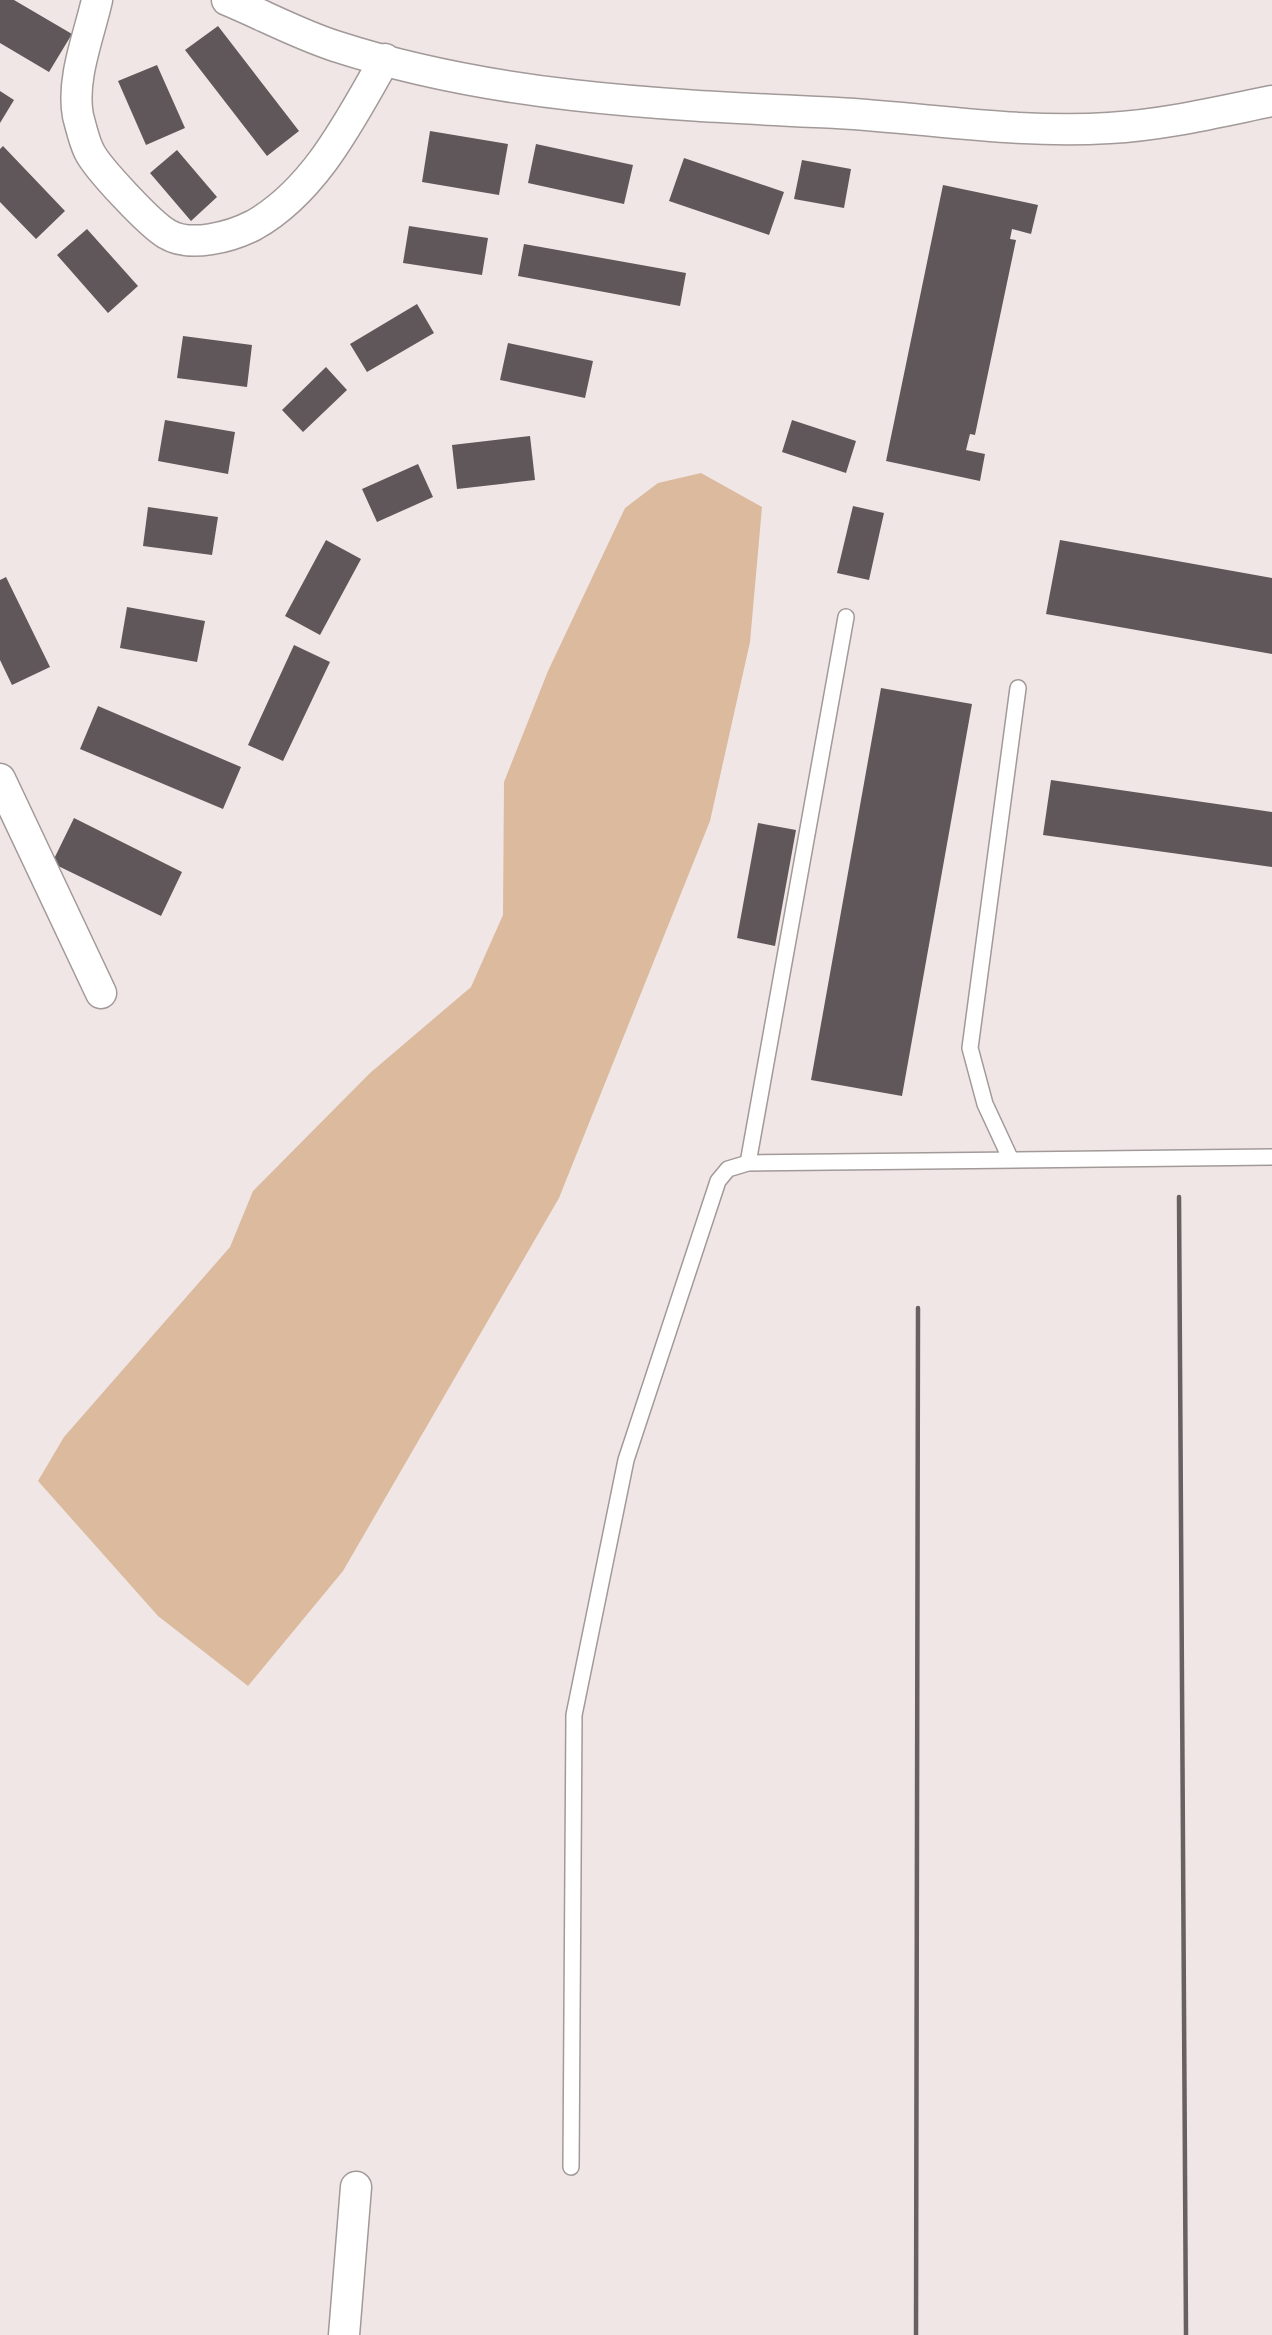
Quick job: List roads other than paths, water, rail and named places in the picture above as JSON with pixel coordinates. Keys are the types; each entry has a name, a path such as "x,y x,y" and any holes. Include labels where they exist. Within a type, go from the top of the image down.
{"street":[{"path":"97,0 78,78 78,115 89,153 134,204 168,235 206,242 253,225 291,198 340,136 385,59"},
{"path":"227,0 334,46 437,73 572,97 692,108 839,114 1016,128 1108,128 1183,119 1272,102"},
{"path":"0,779 101,993"},
{"path":"344,2335 356,2187"}],"lane":[{"path":"748,1163 846,617"},
{"path":"1011,1160 985,1104 970,1048 1018,688"},
{"path":"571,2167 574,1715 626,1460 718,1181 728,1169 748,1163 1272,1157"}],"railway":[{"path":"1179,1197 1186,2335"},
{"path":"916,2335 918,1308"}]}
